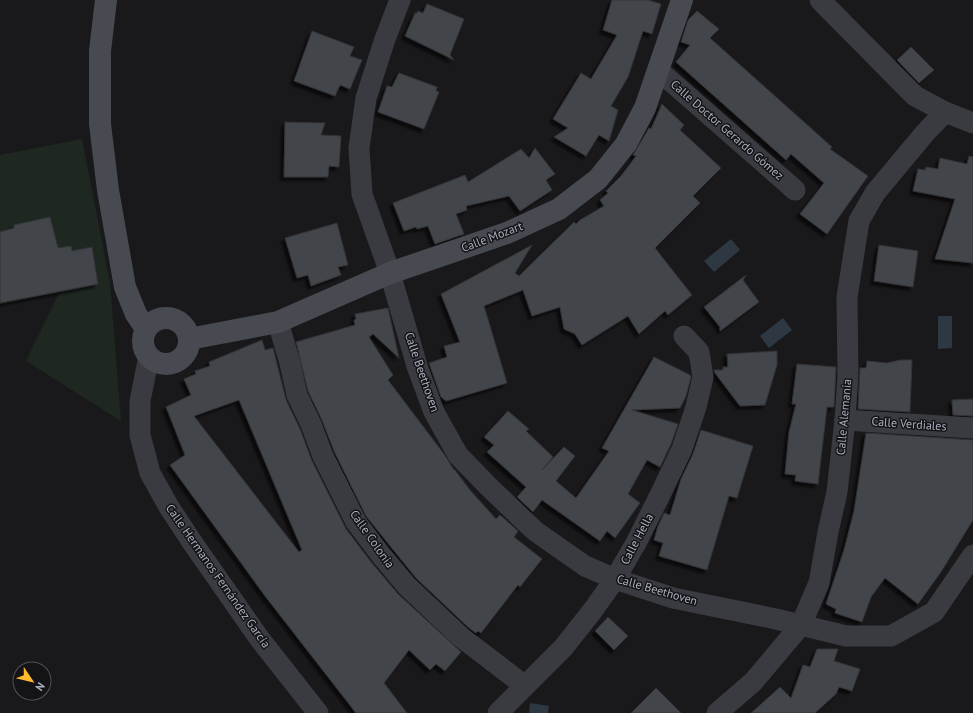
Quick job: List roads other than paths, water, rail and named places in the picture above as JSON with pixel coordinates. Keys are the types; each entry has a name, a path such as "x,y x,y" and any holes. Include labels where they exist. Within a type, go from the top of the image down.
{"street":[{"path":"106,0 100,51 100,124 108,190 125,287 136,314 146,329"},
{"name":"Calle Beethoven","path":"400,0 385,39 366,98 359,148 362,194 390,273 417,366 432,405 458,455 488,486 535,531 585,566 615,579 673,598 846,636 891,636 934,612 973,555"},
{"name":"Calle Mozart","path":"189,339 278,322 390,273 507,233 559,209 598,179 626,144 645,108 682,0"},
{"path":"820,0 915,96 945,112 973,123"},
{"name":"Calle Doctor Gerardo Gómez","path":"658,70 795,190"},
{"name":"Calle Alemania","path":"717,713 753,682 801,625 819,583 837,492 846,420 848,377 847,297 859,221 875,193 925,133 945,112"},
{"path":"163,317 169,317 177,320 183,325 189,339 188,347 185,353 174,363 159,363 149,356 144,350 143,336 146,329 155,320 163,317"},
{"name":"Calle Colonia","path":"278,322 290,363 297,395 311,424 323,456 356,522 407,586 460,637 525,686"},
{"name":"Calle Hella","path":"498,713 563,648 615,579 636,543 679,455 696,408 703,377 699,352 684,336"},
{"name":"Calle Hermanos Fernández García","path":"149,356 140,401 140,435 150,473 169,507 192,542 259,638 318,713"},
{"name":"Calle Verdiales","path":"846,420 973,428"}]}
